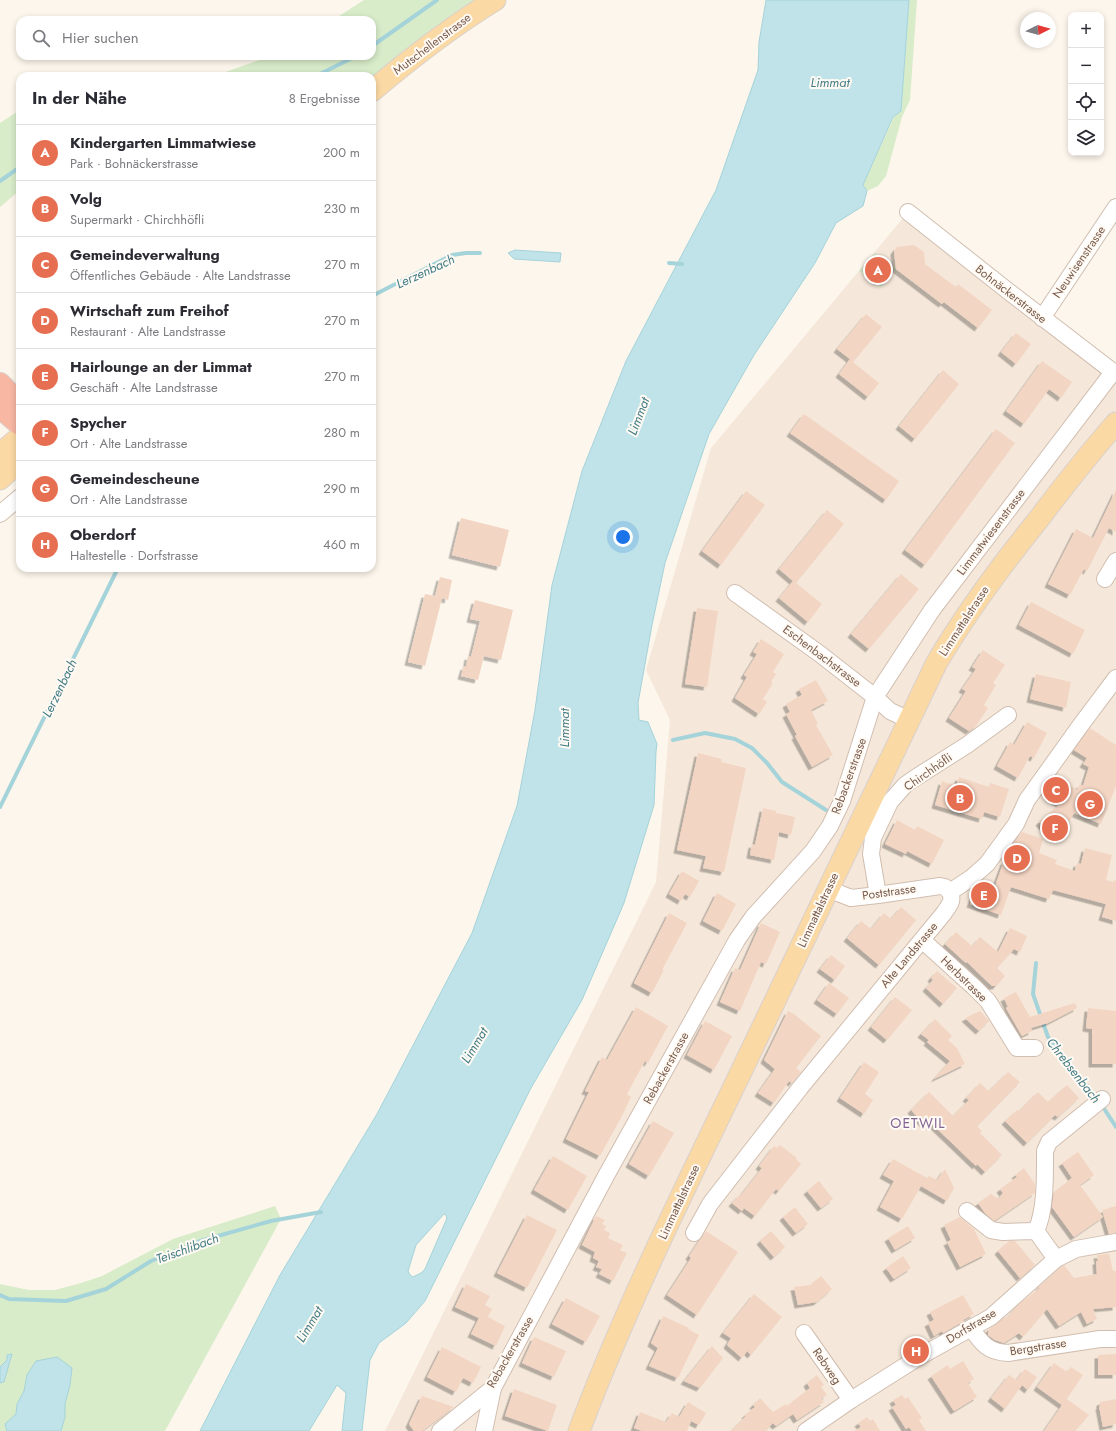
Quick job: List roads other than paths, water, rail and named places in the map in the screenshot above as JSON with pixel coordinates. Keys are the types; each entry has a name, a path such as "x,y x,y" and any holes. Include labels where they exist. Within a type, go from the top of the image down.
{"highway":[{"path":"9,395 16,413"}],"main road":[{"name":"Mutschellenstrasse","path":"376,87 405,62 452,28 495,0"},
{"name":"Limmattalstrasse","path":"579,1431 634,1299 936,664 971,607 1070,479 1116,423"},
{"path":"0,454 16,440"},
{"path":"0,479 16,465"}],"street":[{"name":"Neuwisenstrasse","path":"1042,318 1116,207"},
{"name":"Bohnäckerstrasse","path":"908,212 1114,373"},
{"name":"Limmatwiesenstrasse","path":"875,696 932,610 1114,373"},
{"path":"0,514 16,500"},
{"path":"1104,579 1116,561"},
{"name":"Eschenbachstrasse","path":"735,593 820,654 875,696 890,710 909,720"},
{"path":"950,892 971,878 987,864 1016,824 1027,800 1116,678"},
{"name":"Rebackerstrasse","path":"440,1431 493,1388 607,1174 737,940 753,917 813,851 830,826 842,801 875,696"},
{"name":"Chirchhöfli","path":"878,895 871,854 873,838 890,802 915,778 967,745 1008,715"},
{"name":"Poststrasse","path":"828,889 851,898 940,886 945,887 950,892"},
{"name":"Alte Landstrasse","path":"694,1233 710,1204 800,1088 952,902 950,892"},
{"name":"Herbstrasse","path":"922,940 988,1001 1017,1048 1035,1048"},
{"path":"1036,1231 1039,1224 1044,1189 1046,1147 1049,1142 1100,1101"},
{"path":"967,1211 991,1230 1003,1232 1036,1231"},
{"path":"1036,1231 1056,1259"},
{"name":"Dorfstrasse","path":"806,1431 851,1400 919,1357 990,1317 1056,1259 1076,1249 1116,1242"},
{"name":"Bergstrasse","path":"971,1328 988,1349 996,1352 1008,1353 1100,1339 1116,1339"},
{"name":"Rebweg","path":"804,1333 851,1400"},
{"path":"484,1431 493,1388"}],"water":[{"name":"Limmat","path":"766,0 909,0 901,111 893,117 863,185 867,191 863,206 836,223 815,263 754,355 709,434 665,563 638,703 639,720 648,722 657,744 654,805 624,903 582,1000 531,1088 425,1301 406,1323 379,1343 370,1360 362,1431 342,1431 346,1393 337,1385 309,1431 200,1431 280,1275 377,1114 472,933 517,806 535,710 552,585 582,471 626,361 716,190 758,70 759,42","holes":["444,1214 447,1218 425,1269 413,1277 408,1271 416,1245"]},
{"path":"515,250 561,253 560,262 514,259 508,253"},
{"path":"12,1354 4,1382 0,1383 0,1367 7,1360 7,1355"},
{"path":"57,1357 72,1368 70,1385 65,1404 65,1417 61,1431 7,1431 5,1424 16,1414 17,1404 24,1391 27,1375 36,1361"}],"waterway":[{"path":"376,43 437,0"},
{"path":"324,72 348,60"},
{"path":"0,181 16,170"},
{"name":"Lerzenbach","path":"376,294 452,255 480,253"},
{"name":"Lerzenbach","path":"669,263 682,264"},
{"name":"Lerzenbach","path":"0,807 116,572"},
{"name":"Chrebsenbach","path":"673,740 705,733 735,739 752,748 767,763 782,782 826,810"},
{"name":"Chrebsenbach","path":"1036,963 1033,994 1048,1037 1097,1098"},
{"name":"Chrebsenbach","path":"1101,1104 1116,1127"},
{"name":"Teischlibach","path":"0,1295 9,1299 66,1301 106,1289 151,1261 200,1241 271,1221 321,1212"}],"place":[{"name":"Kindergarten Limmatwiese","path":"878,270"},
{"name":"Gemeindeverwaltung","path":"1056,790"},
{"name":"Volg","path":"960,798"},
{"name":"Gemeindescheune","path":"1090,804"},
{"name":"Spycher","path":"1055,828"},
{"name":"Wirtschaft zum Freihof","path":"1017,858"},
{"name":"Hairlounge an der Limmat","path":"984,895"},
{"name":"Oberdorf","path":"916,1351"}],"district":[{"name":"OETWIL","path":"918,1123"}]}
